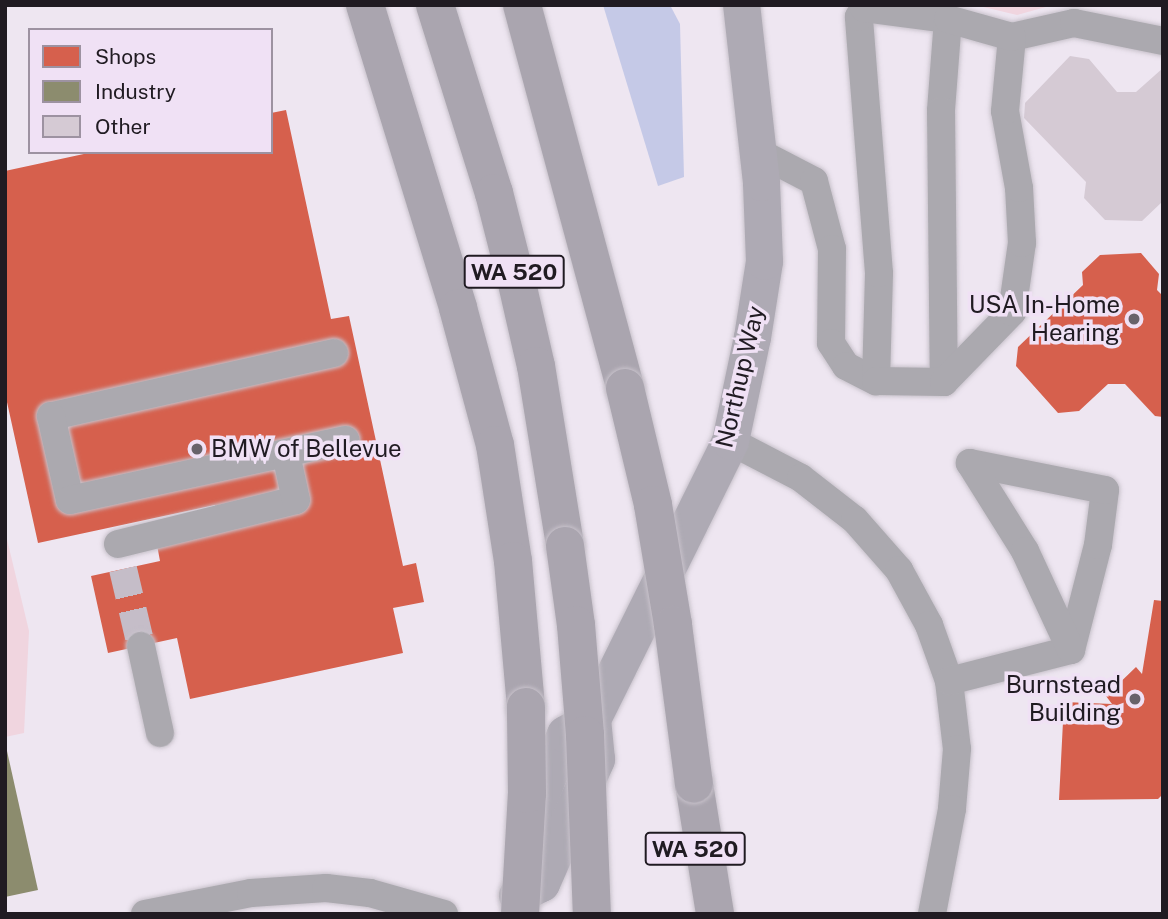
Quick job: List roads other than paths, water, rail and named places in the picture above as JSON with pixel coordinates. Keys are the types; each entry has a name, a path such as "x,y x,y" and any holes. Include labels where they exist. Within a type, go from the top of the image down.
{"highway":[{"path":"365,5 480,383 506,502 522,634 526,707 527,794 515,908"},
{"name":"WA 520","path":"435,5 494,193 538,380 576,625 585,735 592,914"},
{"name":"WA 520","path":"522,5 625,388 653,505 673,625 694,784 696,914"},
{"path":"694,784 715,914"}],"main road":[{"name":"Northup Way","path":"515,908 541,883 596,759 592,719 730,441 752,337 764,261 758,152 741,5"}],"street":[{"path":"876,381 879,273 859,17 864,8 948,19 1012,37 1074,23 1163,41"},
{"path":"944,382 941,111 948,19"},
{"path":"758,152 814,181 832,249 831,343 846,366 876,381 944,382 1012,312 1022,243 1019,188 1005,111 1012,37"},
{"path":"334,353 51,416 70,500 346,440"},
{"path":"730,441 802,478 855,520 899,570 929,625 949,681 957,749 952,809 932,914"},
{"path":"119,550 296,500 286,454"},
{"path":"970,463 1105,490 1098,545 1071,650 1025,551 970,463"},
{"path":"141,646 160,733"},
{"path":"949,681 1071,650"},
{"path":"145,914 251,892 326,888 370,893 444,914"}],"water":[{"path":"603,5 670,5 680,24 684,177 658,186"}],"tunnel":[{"path":"123,569 141,646"}],"place":[{"name":"USA In-Home Hearing","path":"1134,319"},
{"name":"BMW of Bellevue","path":"197,449"},
{"name":"Burnstead Building","path":"1135,699"}]}
